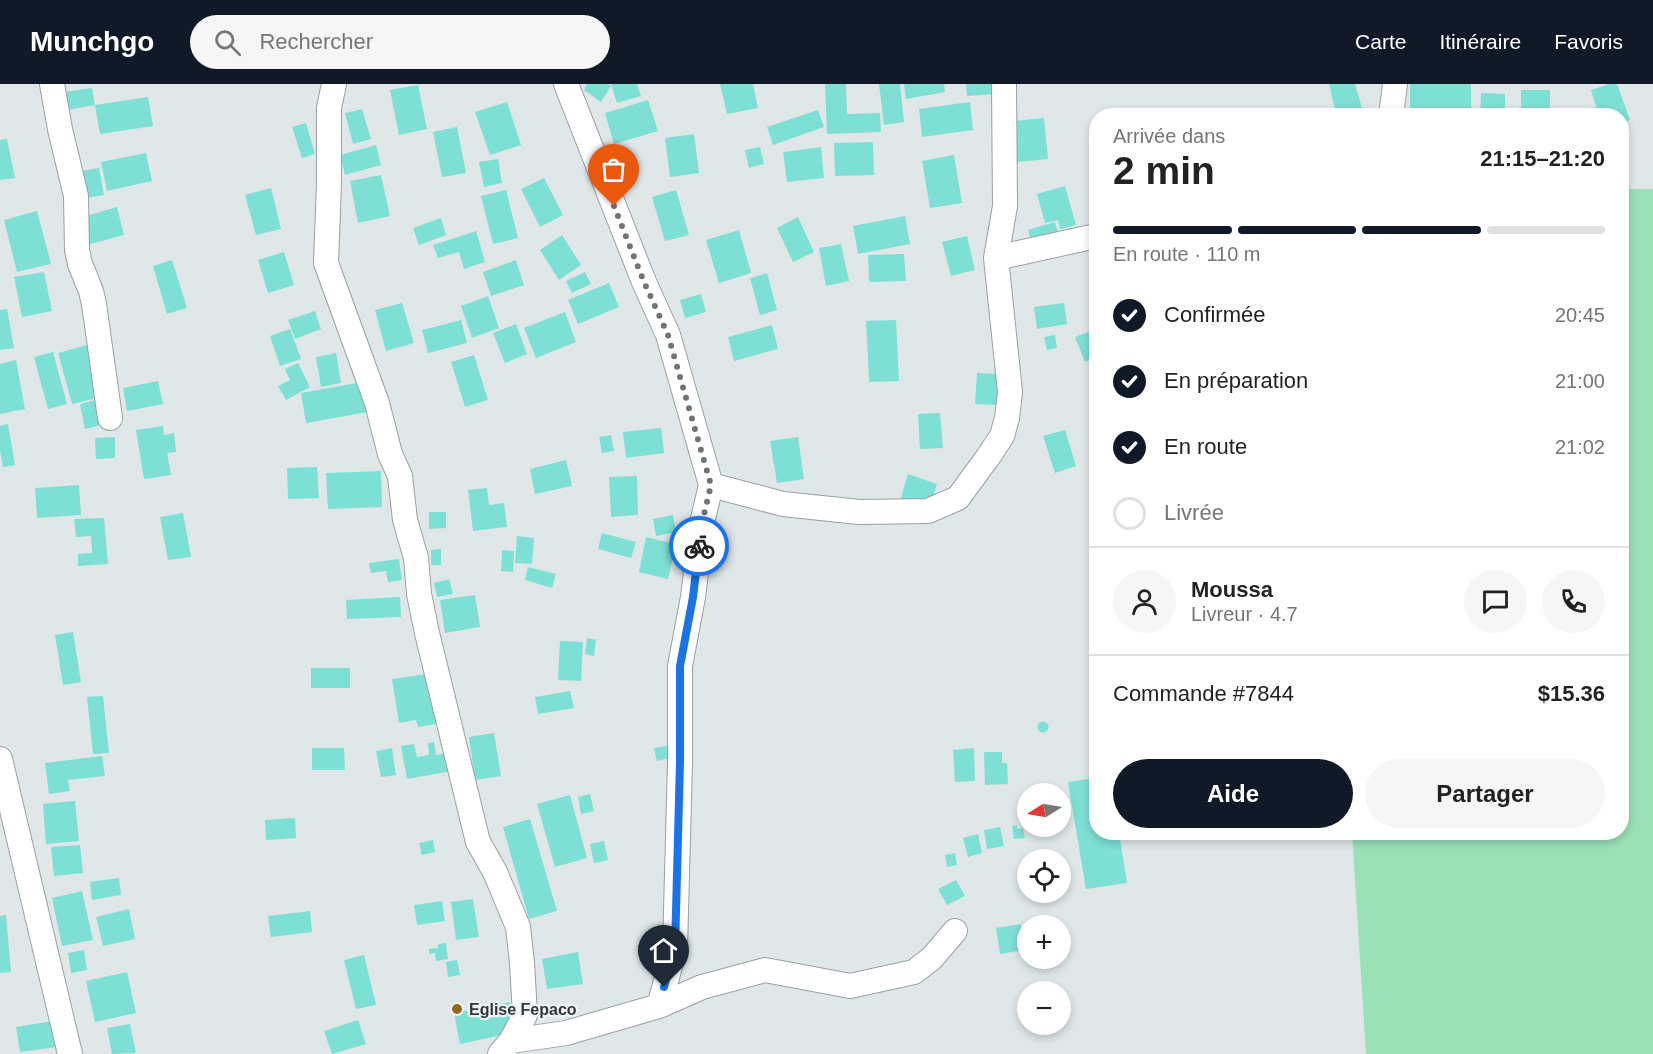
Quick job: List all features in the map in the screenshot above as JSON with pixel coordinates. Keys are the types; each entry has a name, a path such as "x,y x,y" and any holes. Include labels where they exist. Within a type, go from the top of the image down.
{"street":[{"path":"52,84 76,196 77,250 94,304 110,418"},
{"path":"334,84 329,108 326,263 376,403 390,454 400,476 405,520 416,558 419,594 425,623 478,842 495,872 518,927 525,1015 506,1047"},
{"path":"566,84 644,282 668,335 711,485 702,523 693,597 680,666 675,949 659,1006"},
{"path":"711,485 783,504 859,512 928,511 958,498 1002,436 1010,392 996,258 1005,206 1004,84"},
{"path":"1392,108 1395,84"},
{"path":"996,258 1089,238"},
{"path":"0,759 70,1054"},
{"path":"506,1047 566,1033 659,1006 702,987 765,970 850,986 914,972 932,958 955,931"}],"green space":[{"path":"1629,189 1653,189 1653,1054 1366,1054 1352,840 1629,840"}],"building":[{"path":"587,84 611,86 601,102 584,90"},
{"path":"611,84 637,84 641,96 617,103"},
{"path":"720,84 753,84 758,108 727,114"},
{"path":"825,84 846,84 847,114 880,113 881,132 827,134"},
{"path":"879,84 900,84 904,122 884,125"},
{"path":"904,84 944,84 945,92 906,99"},
{"path":"966,84 997,84 997,94 967,96"},
{"path":"1329,84 1355,84 1362,108 1335,108"},
{"path":"1410,84 1471,84 1471,108 1410,108"},
{"path":"1617,84 1626,108 1597,108 1591,90"},
{"path":"418,85 427,129 399,135 390,90"},
{"path":"92,88 95,105 67,110 64,92"},
{"path":"1521,90 1550,90 1550,108 1521,108"},
{"path":"1481,93 1505,94 1505,108 1480,108"},
{"path":"148,97 153,126 100,134 95,105"},
{"path":"648,100 658,131 614,144 605,113"},
{"path":"507,102 521,145 490,155 475,112"},
{"path":"970,102 973,130 922,137 919,109"},
{"path":"362,109 371,139 353,144 345,113"},
{"path":"818,110 824,127 773,145 767,127"},
{"path":"1044,118 1048,159 1017,162 1013,121"},
{"path":"306,123 315,154 302,158 292,127"},
{"path":"457,127 466,173 442,177 433,132"},
{"path":"694,134 699,173 670,177 665,138"},
{"path":"7,139 15,178 0,180 0,140"},
{"path":"873,142 874,175 835,176 834,143"},
{"path":"376,145 381,165 345,175 340,155"},
{"path":"760,147 764,164 749,168 745,150"},
{"path":"821,147 824,178 787,182 783,152"},
{"path":"146,153 152,181 107,191 101,162"},
{"path":"954,155 962,203 930,208 922,161"},
{"path":"498,159 502,183 484,187 479,162"},
{"path":"99,168 104,195 87,198 82,171"},
{"path":"381,175 390,216 358,223 350,181"},
{"path":"544,178 563,215 540,227 521,189"},
{"path":"1065,186 1076,225 1060,229 1058,220 1045,223 1037,194"},
{"path":"271,188 281,229 256,235 245,195"},
{"path":"506,190 518,238 493,244 481,196"},
{"path":"676,190 689,235 665,241 652,197"},
{"path":"117,207 124,235 90,244 83,217"},
{"path":"37,211 51,264 17,272 4,220"},
{"path":"905,216 910,244 858,254 853,226"},
{"path":"798,217 814,252 793,262 777,228"},
{"path":"441,218 446,235 419,245 413,228"},
{"path":"1055,222 1060,240 1033,248 1028,230"},
{"path":"739,230 751,273 719,283 706,240"},
{"path":"476,231 485,262 464,269 459,252 438,258 433,245"},
{"path":"562,235 581,265 559,280 540,250"},
{"path":"967,236 975,270 951,276 942,242"},
{"path":"841,244 849,281 826,286 819,248"},
{"path":"284,252 294,285 268,293 258,260"},
{"path":"904,254 906,281 869,282 868,255"},
{"path":"172,260 187,308 167,314 153,266"},
{"path":"516,260 524,285 491,296 483,272"},
{"path":"44,272 52,311 22,317 14,277"},
{"path":"585,272 591,284 572,293 566,281"},
{"path":"767,273 777,310 760,315 750,278"},
{"path":"609,283 619,307 578,324 568,300"},
{"path":"701,294 706,312 685,318 680,300"},
{"path":"488,296 499,328 472,338 461,306"},
{"path":"402,303 414,343 386,351 375,310"},
{"path":"1064,303 1067,324 1037,329 1034,307"},
{"path":"7,309 14,348 0,350 0,310"},
{"path":"315,311 321,329 295,339 288,320"},
{"path":"565,312 576,342 536,358 524,328"},
{"path":"461,320 467,343 428,353 422,330"},
{"path":"896,320 899,381 869,382 866,321"},
{"path":"516,324 527,354 505,363 493,333"},
{"path":"772,325 778,349 734,361 728,337"},
{"path":"290,329 301,359 280,366 270,336"},
{"path":"1089,332 1089,361 1085,362 1075,337"},
{"path":"1055,335 1057,348 1047,350 1044,337"},
{"path":"91,344 105,396 72,404 58,353"},
{"path":"53,352 67,404 48,409 34,357"},
{"path":"336,353 341,383 321,387 316,357"},
{"path":"474,355 488,400 465,407 451,362"},
{"path":"16,360 25,409 0,414 0,364"},
{"path":"298,363 310,387 286,400 278,386 290,380 285,369"},
{"path":"977,373 998,374 997,405 975,404"},
{"path":"158,381 163,404 127,411 123,388"},
{"path":"362,382 368,412 306,423 301,393"},
{"path":"100,399 106,424 85,429 80,404"},
{"path":"940,413 943,448 920,449 918,414"},
{"path":"8,424 15,465 3,467 0,451 0,426"},
{"path":"163,426 164,435 174,433 176,452 167,453 171,475 144,479 136,430"},
{"path":"661,428 664,453 626,458 623,432"},
{"path":"1065,430 1076,466 1055,473 1043,436"},
{"path":"611,435 614,451 602,453 599,437"},
{"path":"115,437 115,458 96,459 95,438"},
{"path":"798,437 804,479 777,483 770,441"},
{"path":"566,460 572,486 535,494 530,469"},
{"path":"317,467 319,498 288,499 287,468"},
{"path":"381,471 382,507 328,509 326,473"},
{"path":"908,474 937,484 929,510 900,501"},
{"path":"637,476 638,515 611,517 609,477"},
{"path":"79,485 81,515 37,518 35,488"},
{"path":"487,488 489,505 504,503 507,527 473,531 468,490"},
{"path":"429,512 446,512 446,528 429,529"},
{"path":"183,513 191,557 168,560 160,517"},
{"path":"673,515 676,532 656,536 653,519"},
{"path":"104,518 108,564 78,566 78,554 92,553 91,536 76,537 74,519"},
{"path":"602,533 636,542 631,558 598,549"},
{"path":"517,536 534,538 532,564 515,563"},
{"path":"646,537 676,544 668,579 639,572"},
{"path":"441,549 441,565 431,565 431,550"},
{"path":"502,550 514,551 513,572 501,571"},
{"path":"399,559 402,580 388,582 386,571 371,573 369,563"},
{"path":"528,567 556,574 552,588 525,580"},
{"path":"449,579 453,594 437,597 434,583"},
{"path":"475,595 480,627 445,633 440,600"},
{"path":"400,597 401,617 347,619 346,600"},
{"path":"73,632 81,682 63,685 55,635"},
{"path":"587,638 596,640 594,656 585,654"},
{"path":"560,641 583,642 581,681 558,680"},
{"path":"311,668 350,668 350,688 311,688"},
{"path":"434,673 442,723 418,727 416,720 399,723 392,679"},
{"path":"570,691 574,708 538,714 535,697"},
{"path":"103,696 109,753 93,754 87,697"},
{"path":"1043,721 1049,727 1043,733 1037,727"},
{"path":"494,733 501,776 475,780 469,737"},
{"path":"434,742 436,755 455,752 458,770 407,779 401,746 414,744 417,757 429,755 428,743"},
{"path":"667,746 669,758 657,761 654,748"},
{"path":"312,748 344,748 345,770 312,770"},
{"path":"392,748 396,775 381,777 376,751"},
{"path":"974,748 975,781 955,782 953,750"},
{"path":"984,752 1002,752 1002,763 1007,763 1008,784 985,785"},
{"path":"102,756 105,776 68,780 70,791 49,794 45,763"},
{"path":"1089,779 1089,840 1120,840 1127,883 1086,889 1071,800 1071,783 1068,783"},
{"path":"590,794 594,811 581,814 578,797"},
{"path":"570,795 587,858 555,867 537,804"},
{"path":"75,801 79,841 46,844 43,804"},
{"path":"295,818 296,838 266,840 265,820"},
{"path":"530,819 557,911 529,919 503,827"},
{"path":"1017,825 1017,837 1025,838 1014,839 1012,826"},
{"path":"1000,827 1004,846 987,849 984,830"},
{"path":"978,834 982,853 968,857 963,838"},
{"path":"433,840 435,852 422,855 419,843"},
{"path":"604,841 608,860 594,863 590,844"},
{"path":"80,845 83,873 54,876 51,847"},
{"path":"955,853 957,865 947,867 945,855"},
{"path":"119,878 121,895 92,900 90,882"},
{"path":"956,880 965,896 947,905 938,889"},
{"path":"82,891 93,940 62,946 52,898"},
{"path":"473,899 479,937 456,940 451,902"},
{"path":"442,901 445,921 417,925 414,905"},
{"path":"129,909 135,939 103,946 96,917"},
{"path":"310,911 312,932 271,937 268,916"},
{"path":"6,915 11,972 0,973 0,916"},
{"path":"1017,925 1017,951 1000,954 996,928"},
{"path":"446,943 448,959 436,961 435,953 429,954 429,949 438,948 438,944"},
{"path":"84,950 87,970 71,973 68,953"},
{"path":"578,952 583,984 547,989 542,959"},
{"path":"364,955 376,1005 356,1009 344,960"},
{"path":"457,960 460,975 448,977 446,962"},
{"path":"127,972 136,1013 95,1022 86,981"},
{"path":"510,1002 516,1032 460,1044 454,1013"},
{"path":"59,1020 64,1046 20,1052 16,1027"},
{"path":"358,1020 366,1044 332,1054 324,1031"},
{"path":"130,1024 136,1053 112,1054 107,1028"}],"way so far":[{"path":"614,206 668,335 711,485 699,546"}],"place":[{"name":"Eglise Fepaco","path":"457,1009"}],"route":[{"path":"664,987 675,949 680,666 693,597 699,546"}]}
